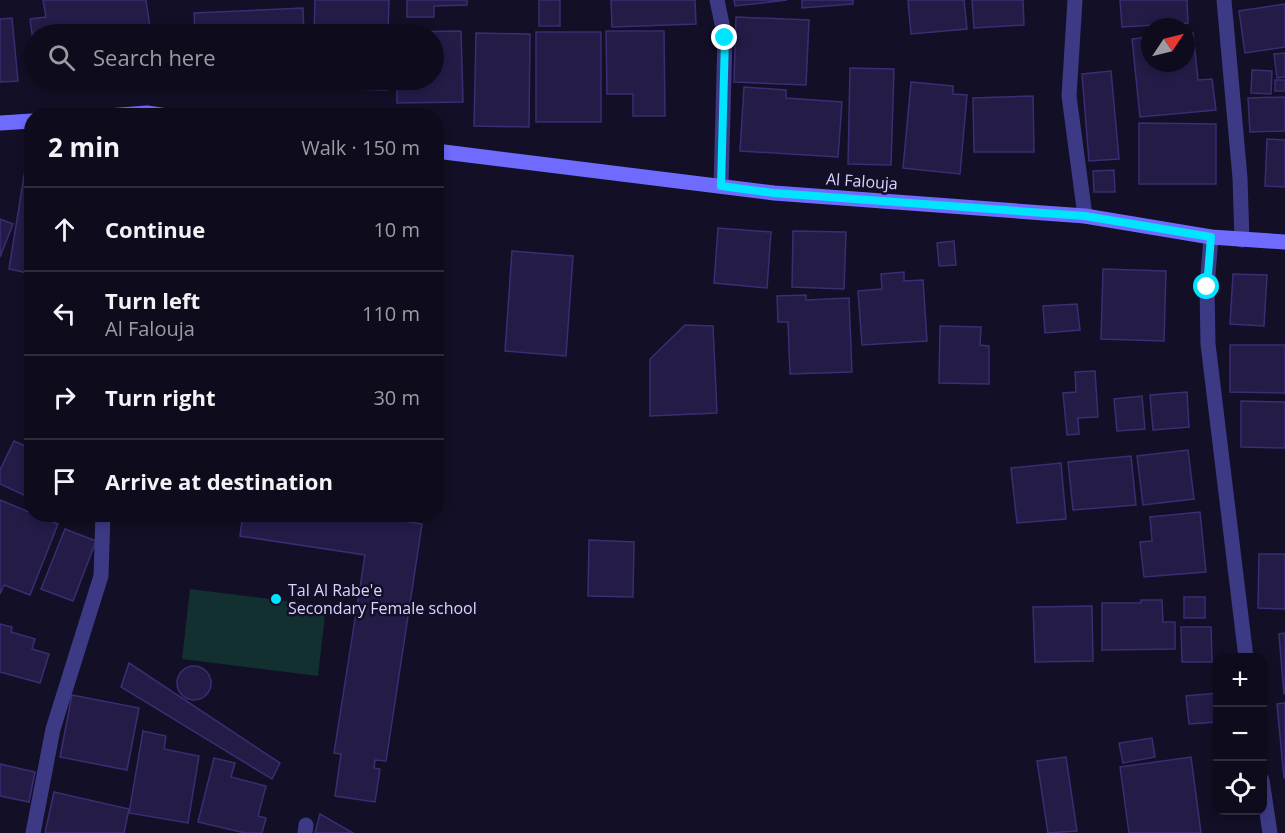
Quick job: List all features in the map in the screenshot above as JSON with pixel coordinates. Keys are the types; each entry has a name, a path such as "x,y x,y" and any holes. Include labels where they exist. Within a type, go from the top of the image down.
{"main road":[{"path":"0,123 24,122"},
{"name":"Al Falouja","path":"444,152 774,193 1085,216 1211,237 1285,242"}],"street":[{"path":"717,0 725,38 721,186"},
{"path":"1075,0 1069,96 1085,216"},
{"path":"1224,0 1240,178 1242,240"},
{"path":"1211,237 1207,287 1208,344 1246,653"},
{"path":"33,833 53,729 101,576 103,522"},
{"path":"1267,810 1270,833"}],"green space":[{"path":"190,589 326,606 318,676 182,659"}],"building":[{"path":"43,0 146,0 150,24 31,24 30,19 46,17"},
{"path":"315,0 389,0 388,24 314,24"},
{"path":"407,0 467,0 467,5 434,6 434,17 407,17"},
{"path":"539,0 560,0 560,26 539,26"},
{"path":"611,0 695,0 696,24 612,27"},
{"path":"734,0 787,0 735,6"},
{"path":"802,0 853,0 853,4 802,8"},
{"path":"908,0 964,0 967,29 911,34"},
{"path":"972,0 1023,0 1024,25 974,28"},
{"path":"1120,0 1187,0 1188,18 1141,18 1141,26 1122,27"},
{"path":"1285,4 1285,47 1245,53 1239,11"},
{"path":"303,8 304,24 195,24 194,13"},
{"path":"736,17 809,20 806,85 734,82"},
{"path":"12,18 18,81 0,82 0,19"},
{"path":"444,31 461,31 463,102 397,103 397,90 444,90"},
{"path":"606,31 664,31 665,116 633,116 633,94 607,94"},
{"path":"536,32 601,32 601,122 536,122"},
{"path":"476,33 530,34 529,127 474,126"},
{"path":"1141,38 1141,72 1195,72 1195,52 1198,80 1212,79 1216,110 1140,117 1132,39"},
{"path":"1285,53 1285,77 1277,78 1274,54"},
{"path":"850,68 894,69 891,165 848,164"},
{"path":"1252,70 1272,71 1271,94 1251,93"},
{"path":"1111,71 1119,159 1089,161 1082,74"},
{"path":"1275,80 1285,80 1285,91 1275,91"},
{"path":"911,82 953,86 953,94 967,95 960,174 903,168"},
{"path":"744,87 786,90 786,98 842,102 838,157 740,151"},
{"path":"1033,96 1034,152 974,152 973,98"},
{"path":"1285,97 1285,131 1250,132 1248,98"},
{"path":"1139,123 1216,124 1216,184 1139,184"},
{"path":"1267,139 1285,140 1285,187 1265,186"},
{"path":"1114,170 1115,192 1094,192 1093,171"},
{"path":"24,176 24,272 9,269"},
{"path":"0,219 13,224 0,257"},
{"path":"718,228 771,232 767,288 714,283"},
{"path":"793,231 846,232 844,289 792,287"},
{"path":"954,241 956,265 939,266 937,243"},
{"path":"512,251 573,256 566,356 505,351"},
{"path":"1103,269 1166,271 1164,341 1101,339"},
{"path":"904,272 904,281 923,280 927,341 862,345 858,291 882,289 881,274"},
{"path":"1233,274 1267,275 1264,326 1230,324"},
{"path":"806,295 806,300 849,298 852,372 790,374 788,322 778,322 777,296"},
{"path":"1077,304 1080,330 1045,333 1043,306"},
{"path":"685,325 713,326 717,413 650,416 650,359"},
{"path":"940,326 981,327 980,345 989,346 989,384 939,383"},
{"path":"1230,345 1285,345 1285,393 1230,392"},
{"path":"1095,371 1098,417 1078,418 1079,434 1067,435 1063,393 1076,392 1075,372"},
{"path":"1187,392 1189,427 1153,430 1150,395"},
{"path":"1142,396 1145,429 1117,431 1114,399"},
{"path":"1241,401 1285,402 1285,448 1241,447"},
{"path":"14,441 24,445 24,495 0,484 0,470"},
{"path":"1188,450 1194,499 1143,505 1137,456"},
{"path":"1131,456 1136,505 1073,510 1068,462"},
{"path":"1061,463 1066,519 1017,523 1011,468"},
{"path":"0,500 24,510 24,522 58,524 30,595 4,585 0,594"},
{"path":"1200,512 1206,572 1144,577 1140,542 1152,541 1150,517"},
{"path":"242,522 410,522 422,524 386,761 375,760 374,768 380,769 375,802 335,796 341,754 334,753 365,555 240,536"},
{"path":"65,529 96,541 73,601 41,589"},
{"path":"589,540 634,542 633,597 588,596"},
{"path":"1259,554 1285,554 1285,609 1258,608"},
{"path":"1184,597 1205,597 1205,618 1184,618"},
{"path":"1141,600 1162,600 1163,622 1175,622 1175,649 1102,650 1102,603 1141,603"},
{"path":"1092,606 1093,661 1035,662 1033,607"},
{"path":"0,624 12,627 11,632 35,639 32,649 49,654 40,683 0,672"},
{"path":"1181,627 1211,627 1212,662 1182,662"},
{"path":"1285,633 1285,694 1284,694 1279,634"},
{"path":"129,663 280,763 272,779 121,687"},
{"path":"194,666 206,671 211,683 206,695 194,700 182,695 177,683 182,671"},
{"path":"1213,693 1213,722 1189,724 1186,696"},
{"path":"72,695 139,708 127,770 60,757"},
{"path":"1285,703 1285,778 1284,778 1277,704"},
{"path":"143,731 166,736 164,749 199,756 188,823 129,813"},
{"path":"1152,738 1155,757 1123,763 1119,743"},
{"path":"1066,757 1077,831 1048,833 1037,761"},
{"path":"1191,757 1201,833 1129,833 1120,767"},
{"path":"214,758 235,763 231,777 266,786 258,816 266,818 262,833 245,833 198,822"},
{"path":"0,764 35,772 29,802 0,796"},
{"path":"54,792 129,809 124,833 45,833"},
{"path":"320,814 353,833 315,833"}],"place":[{"name":"Tal Al Rabe'e Secondary Female school","path":"276,599"}],"route":[{"path":"725,38 721,186 774,193 1085,216 1211,237 1207,287"}]}
